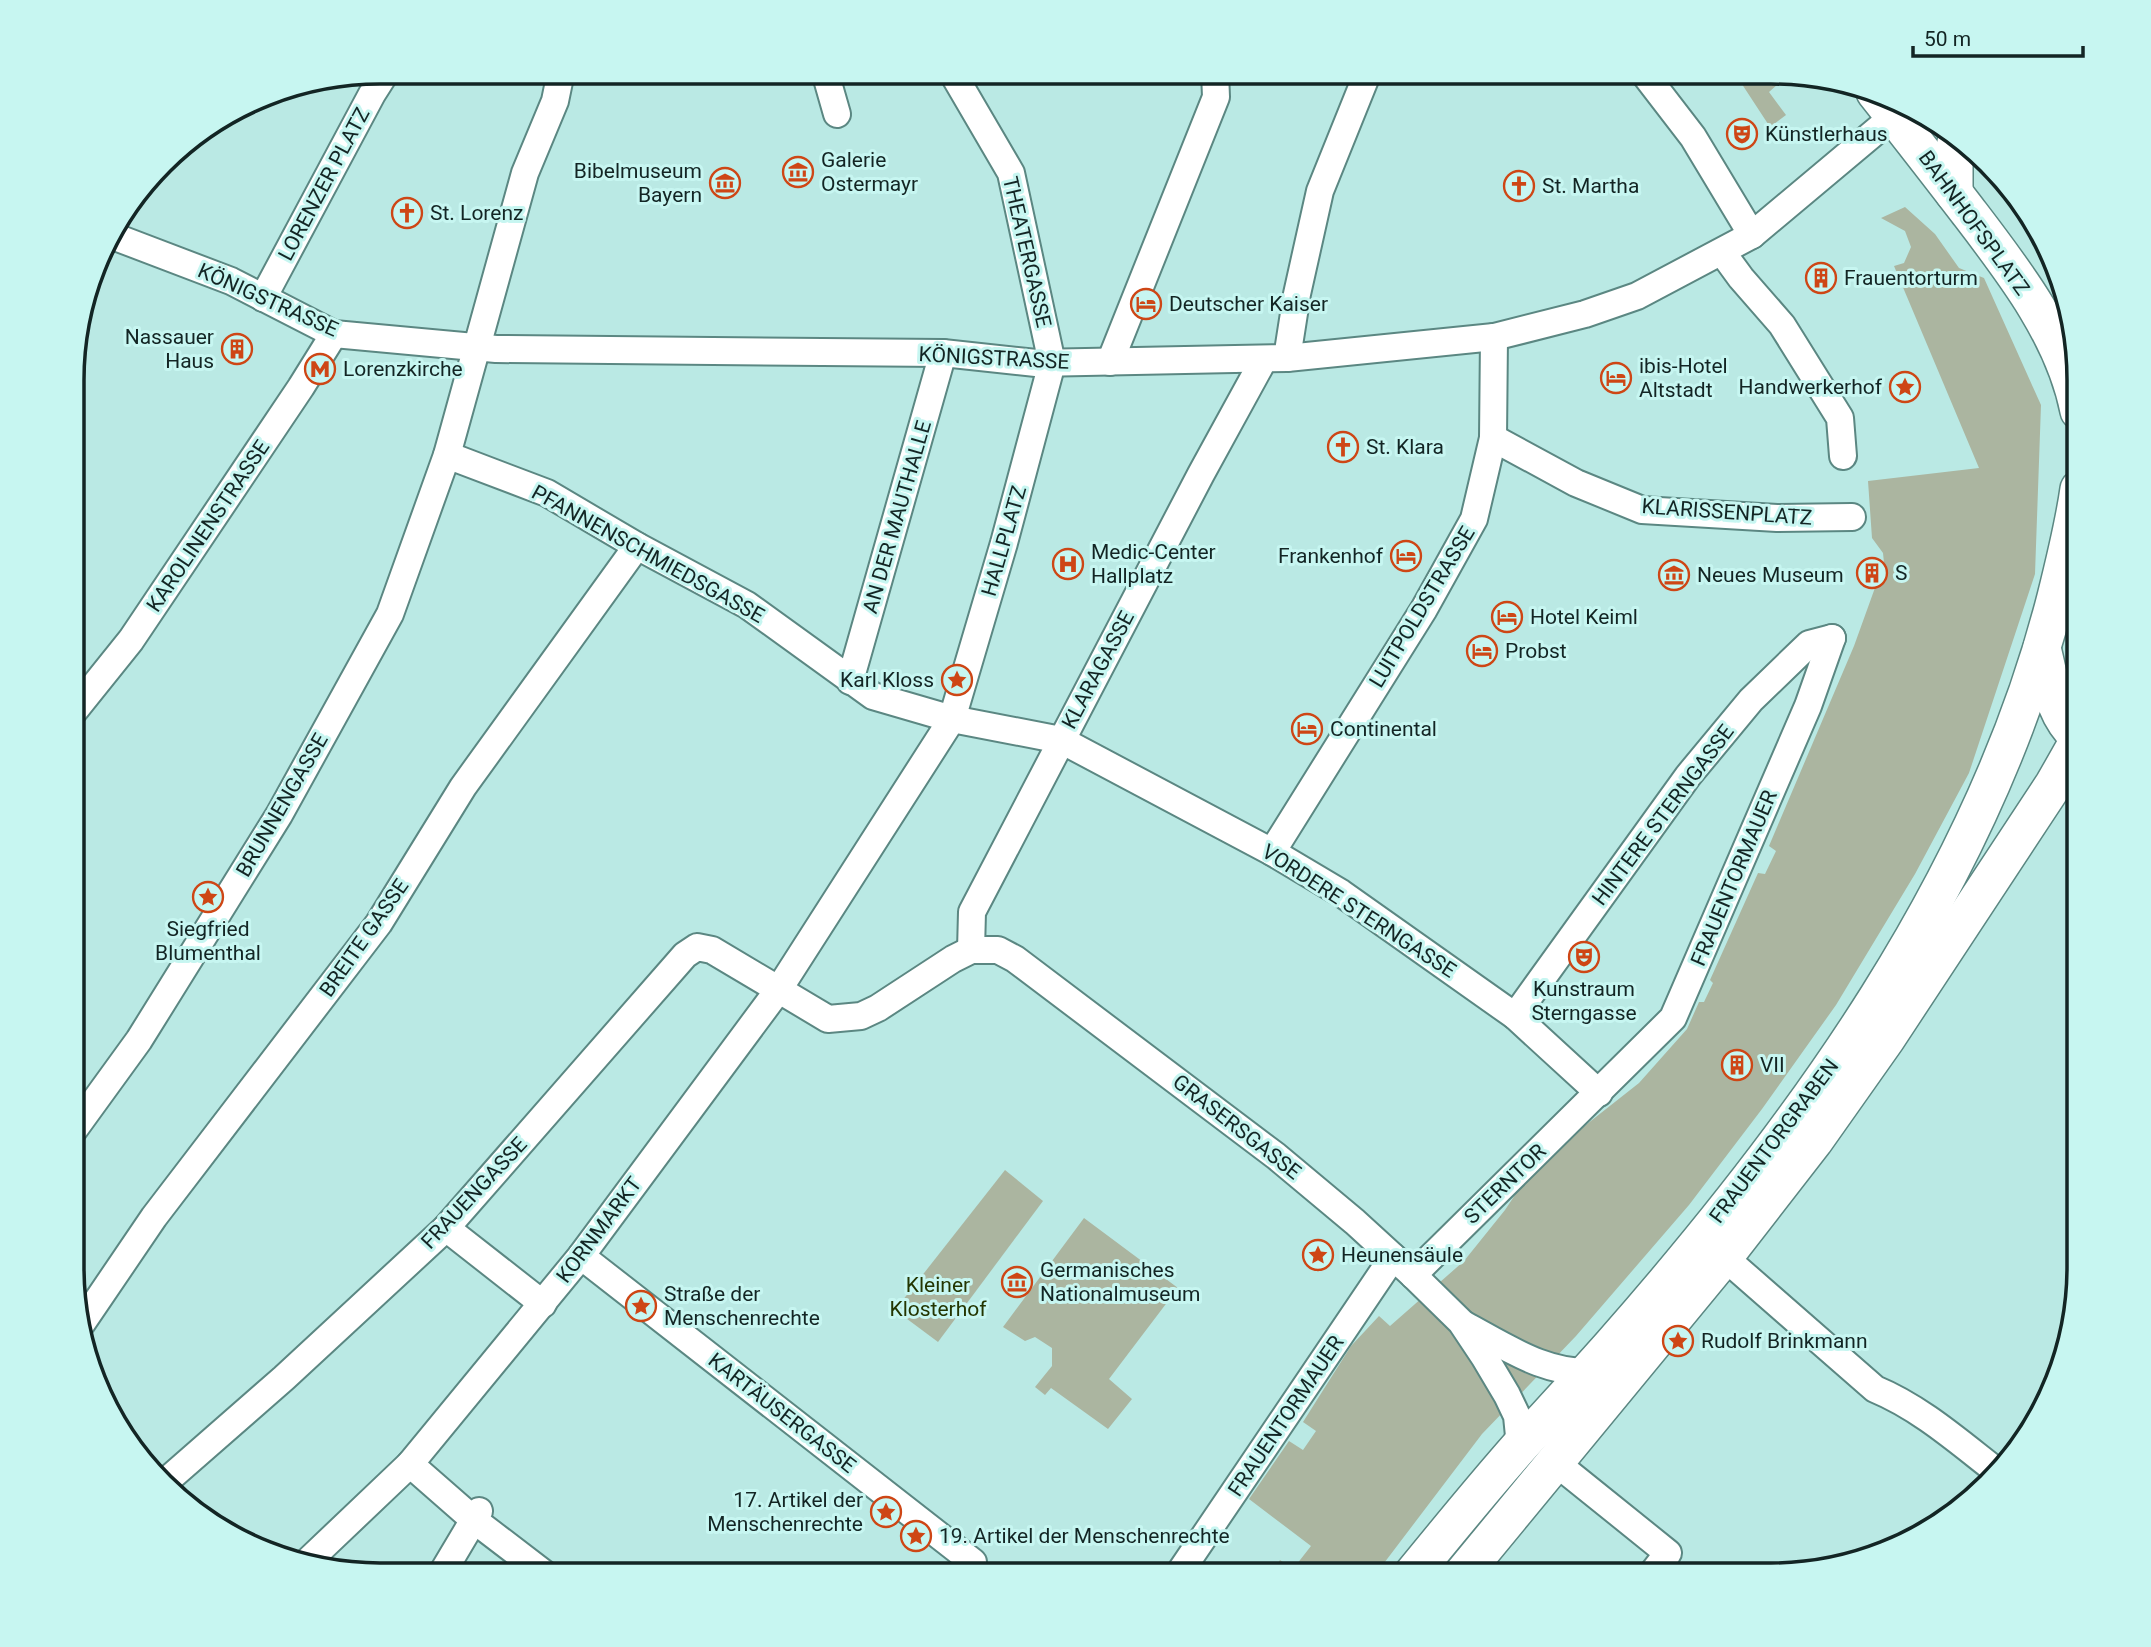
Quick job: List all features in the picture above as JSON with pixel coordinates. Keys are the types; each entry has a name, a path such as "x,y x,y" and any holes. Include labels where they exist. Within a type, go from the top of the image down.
{"main road":[{"name":"BAHNHOFSPLATZ","path":"1888,109 2013,272 2045,325 2066,368"},
{"path":"1954,194 1955,148"},
{"path":"2067,546 2042,647 2058,712 2067,726"},
{"name":"FRAUENTORGRABEN","path":"1422,1563 1693,1248 1821,1082 1875,1001 1952,869 1985,802 2042,647"},
{"name":"FRAUENTORGRABEN","path":"1472,1563 1724,1257 1814,1141 1866,1068 2026,826 2067,759"},
{"path":"1985,802 2003,791 2019,793 2027,804 2026,826"}],"street":[{"name":"LORENZER PLATZ","path":"263,298 378,84"},
{"path":"447,455 525,173 555,101 559,84"},
{"path":"828,84 837,114"},
{"name":"THEATERGASSE","path":"959,84 1011,173 1052,363"},
{"path":"1110,362 1216,97 1215,84"},
{"name":"KLARAGASSE","path":"971,950 972,912 1061,740 1275,358 1297,294 1320,191 1363,84"},
{"path":"1652,84 1693,137 1752,235"},
{"name":"KÖNIGSTRASSE","path":"120,239 231,281 334,334 496,349 943,353 1052,363 1275,358 1494,337 1585,314 1637,296 1752,235 1848,154 1882,106"},
{"path":"1722,252 1782,325 1840,418 1843,456"},
{"name":"KAROLINENSTRASSE","path":"84,699 131,640 334,334"},
{"name":"LUITPOLDSTRASSE","path":"1272,852 1424,609 1474,519 1493,438 1494,337"},
{"name":"AN DER MAUTHALLE","path":"850,681 943,353"},
{"name":"HALLPLATZ","path":"779,989 952,719 1004,543 1052,363"},
{"name":"KLARISSENPLATZ","path":"1493,438 1576,483 1642,510 1777,518 1852,517"},
{"name":"PFANNENSCHMIEDSGASSE","path":"447,455 547,494 747,605 873,696 952,719"},
{"name":"BRUNNENGASSE","path":"84,1116 139,1040 266,835 390,614 447,455"},
{"name":"BREITE GASSE","path":"88,1314 154,1217 379,923 463,787 637,546"},
{"name":"HINTERE STERNGASSE","path":"1515,1017 1688,776 1751,700 1808,644 1832,638"},
{"name":"FRAUENTORMAUER","path":"1599,1094 1673,1018 1808,706 1832,638"},
{"path":"952,719 1061,740"},
{"name":"VORDERE STERNGASSE","path":"1061,740 1272,852 1341,893 1515,1017 1599,1094"},
{"name":"FRAUENGASSE","path":"171,1476 284,1378 446,1228 685,955 697,947 712,950 779,989"},
{"path":"779,989 828,1019 861,1016 971,950"},
{"name":"GRASERSGASSE","path":"971,950 998,950 1015,959 1276,1156 1355,1222 1461,1322 1507,1395 1517,1416 1520,1446"},
{"name":"KORNMARKT","path":"314,1555 410,1464 542,1304 581,1256 779,989"},
{"name":"STERNTOR","path":"1413,1275 1599,1094"},
{"path":"446,1228 542,1304"},
{"name":"KARTÄUSERGASSE","path":"581,1256 973,1563"},
{"name":"FRAUENTORMAUER","path":"1186,1563 1393,1257"},
{"path":"1724,1257 1875,1389 1896,1397 1990,1466"},
{"name":"GRASERSGASSE","path":"1461,1322 1537,1362 1564,1370 1587,1373 1633,1367"},
{"path":"1555,1462 1668,1553 1660,1563"},
{"path":"410,1464 532,1563"},
{"path":"448,1563 476,1516"}],"green space":[{"path":"1742,84 1778,84 1769,92 1786,115 1770,127"},
{"path":"1905,207 1935,234 1959,268 1984,278 2041,405 2035,574 1969,773 1915,874 1836,1005 1689,1205 1576,1336 1482,1434 1384,1563 1298,1563 1311,1546 1249,1499 1289,1441 1303,1450 1316,1431 1303,1422 1351,1346 1379,1316 1390,1326 1464,1261 1505,1210 1535,1165 1639,1083 1687,1029 1699,1002 1704,1002 1713,983 1710,980 1758,873 1765,874 1776,851 1769,846 1854,646 1876,585 1886,582 1883,553 1872,538 1868,481 1979,468 1894,266 1904,263 1911,247 1905,231 1881,218"},
{"name":"Kleiner Klosterhof","path":"1005,1170 1043,1201 938,1342 895,1310"},
{"path":"1084,1218 1178,1288 1109,1379 1132,1399 1108,1429 1051,1388 1045,1395 1035,1387 1052,1366 1052,1348 1035,1337 1025,1341 1003,1327"}],"place":[{"name":"Künstlerhaus","path":"1742,134"},
{"name":"Galerie Ostermayr","path":"798,172"},
{"name":"Bibelmuseum Bayern","path":"725,183"},
{"name":"St. Martha","path":"1519,186"},
{"name":"St. Lorenz","path":"407,213"},
{"name":"Frauentorturm","path":"1821,278"},
{"name":"Deutscher Kaiser","path":"1146,304"},
{"name":"Nassauer Haus","path":"237,349"},
{"name":"Lorenzkirche","path":"320,369"},
{"name":"ibis-Hotel Altstadt","path":"1616,378"},
{"name":"Handwerkerhof","path":"1905,387"},
{"name":"St. Klara","path":"1343,447"},
{"name":"Frankenhof","path":"1406,556"},
{"name":"Medic-Center Hallplatz","path":"1068,564"},
{"name":"S","path":"1872,573"},
{"name":"Neues Museum","path":"1674,575"},
{"name":"Hotel Keiml","path":"1507,617"},
{"name":"Probst","path":"1482,651"},
{"name":"Karl Kloss","path":"957,680"},
{"name":"Continental","path":"1307,729"},
{"name":"Siegfried Blumenthal","path":"208,897"},
{"name":"Kunstraum Sterngasse","path":"1584,957"},
{"name":"VII","path":"1737,1065"},
{"name":"Heunensäule","path":"1318,1255"},
{"name":"Germanisches Nationalmuseum","path":"1017,1282"},
{"name":"Straße der Menschenrechte","path":"641,1306"},
{"name":"Rudolf Brinkmann","path":"1678,1341"},
{"name":"17. Artikel der Menschenrechte","path":"886,1512"},
{"name":"19. Artikel der Menschenrechte","path":"916,1536"}]}
